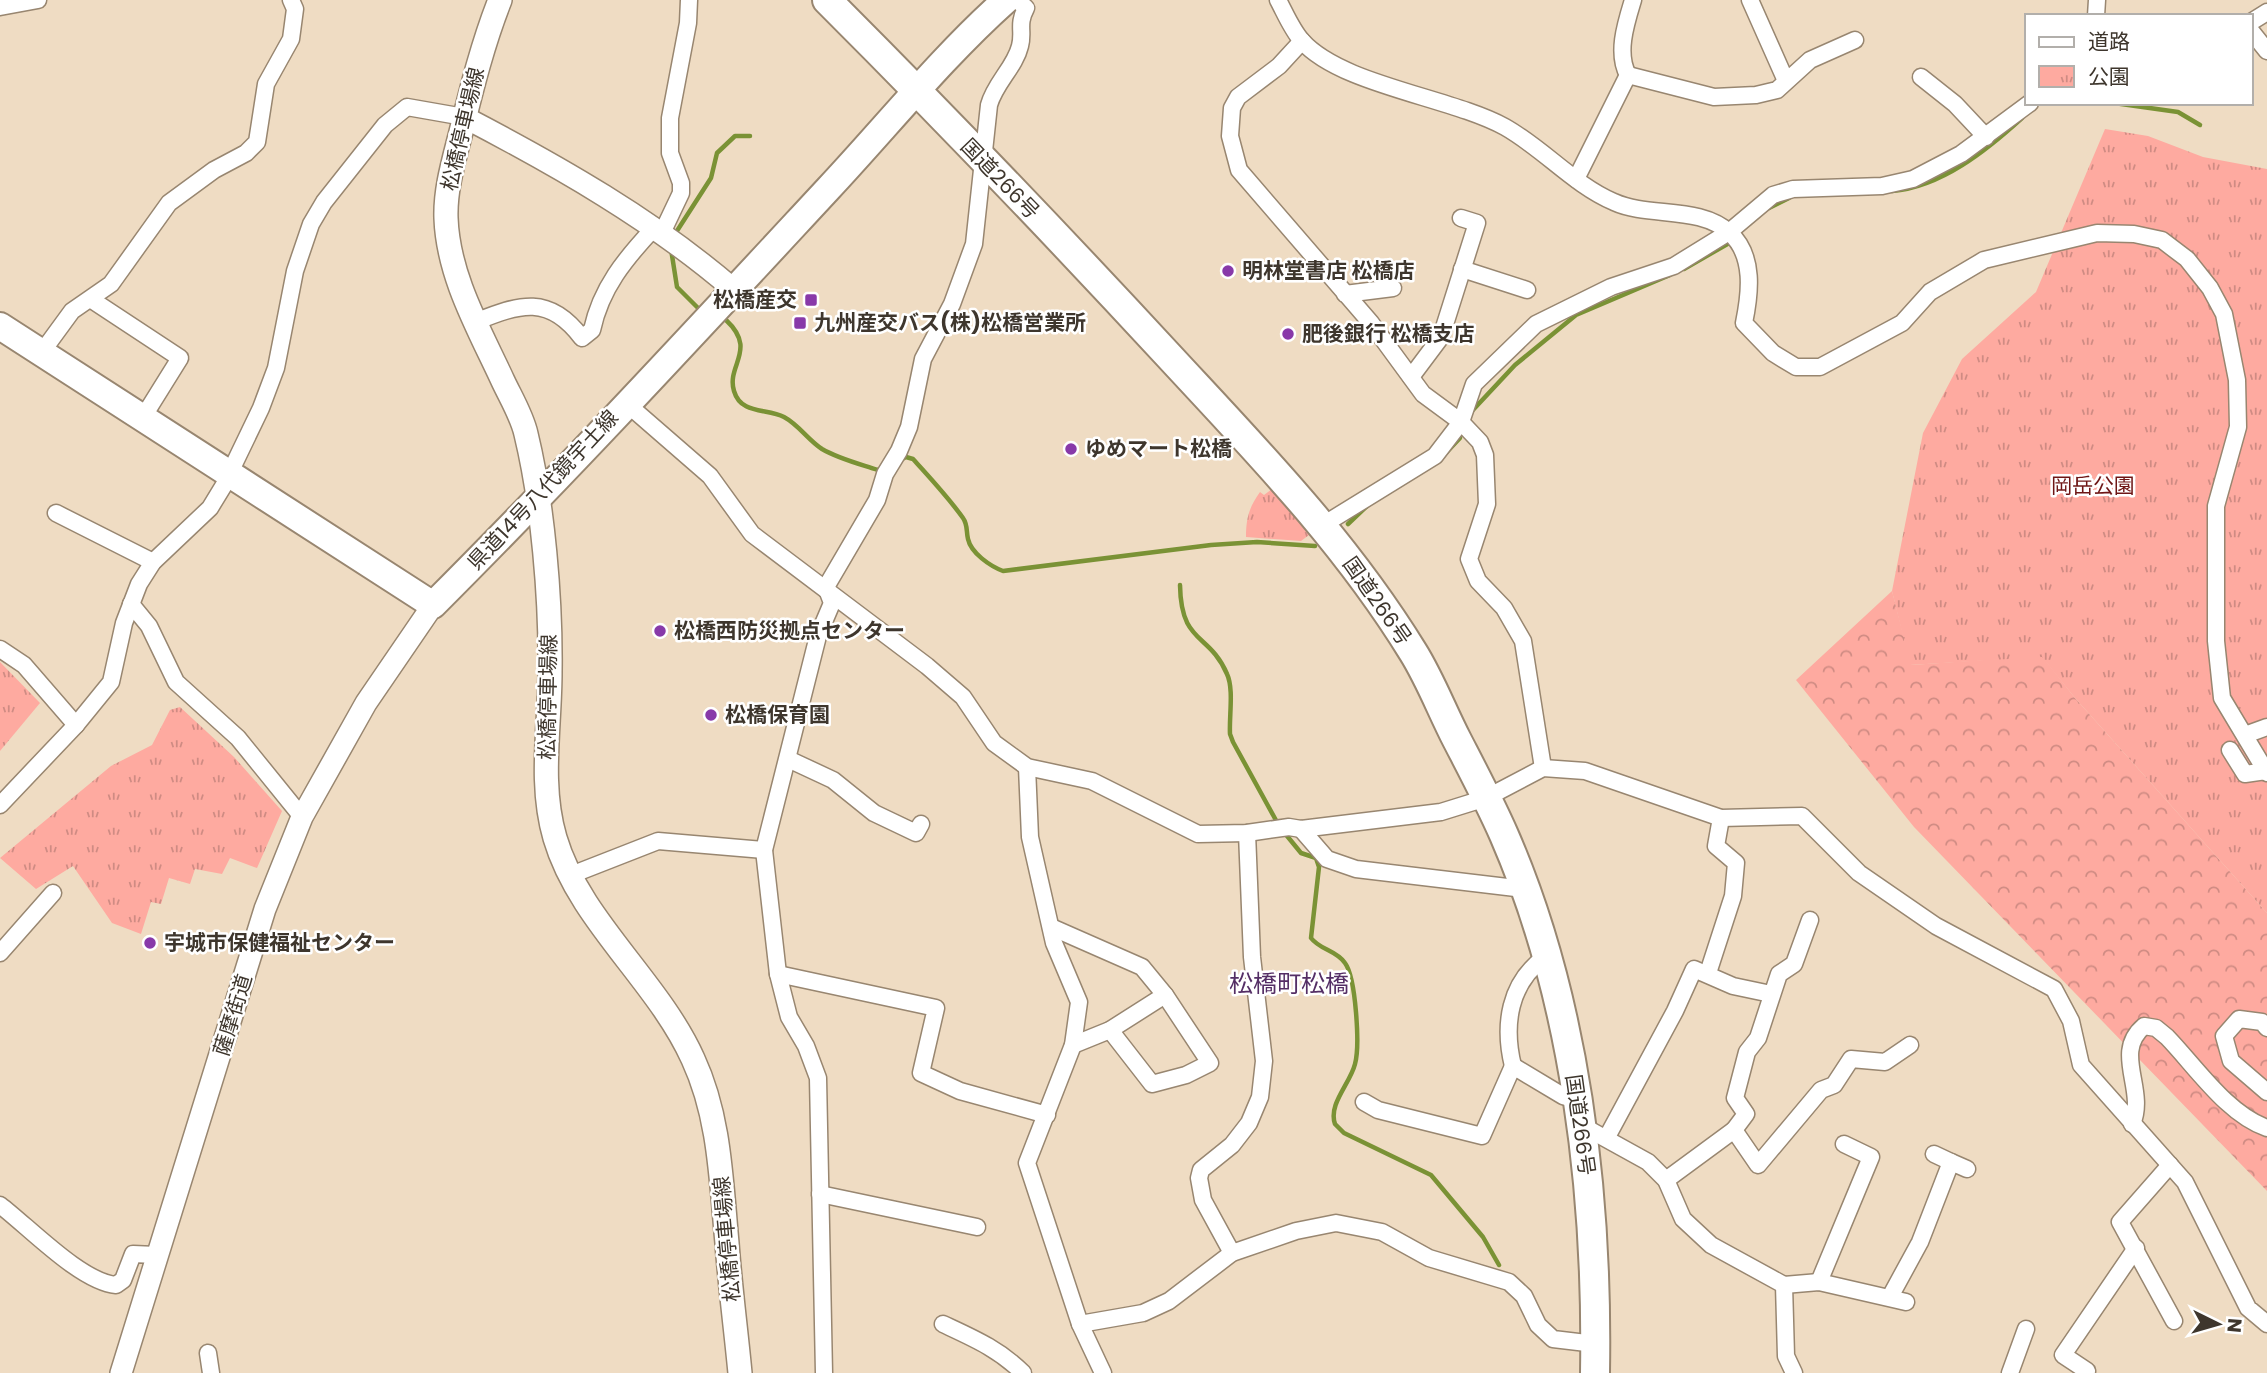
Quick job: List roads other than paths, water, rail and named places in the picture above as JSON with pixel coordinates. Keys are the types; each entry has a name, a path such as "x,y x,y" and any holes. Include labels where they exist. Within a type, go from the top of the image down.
{"highway":[{"name":"国道266号","path":"827,0 1275,467 1324,525 1414,653 1486,798 1524,889 1545,957 1579,1113 1595,1247 1595,1373"}],"main road":[{"name":"松橋停車場線","path":"500,0 482,49 464,117 449,182 446,215 455,270 475,322 525,429 537,501 551,631 546,797 555,840 571,875 607,932 661,1004 692,1055 704,1085 717,1133 740,1373"},
{"name":"県道14号八代鏡宇土線","path":"433,605 537,501 951,53 1006,0"},
{"path":"0,326 433,605"}],"street":[{"path":"0,7 38,0"},
{"path":"42,352 72,311 92,300 111,284 169,203 214,170 246,153 257,142 266,84 291,39 295,9 291,0"},
{"path":"475,322 508,308 531,306 557,312 569,320 582,338 592,330 594,313 603,292 665,235 681,193 681,183 670,153 670,118 688,23 689,0"},
{"path":"826,587 877,500 884,474 895,461 909,427 923,359 952,303 974,244 981,159 991,98 1020,46 1019,21 1026,8 1017,0"},
{"path":"1278,0 1302,41 1338,66 1504,127 1536,147 1576,179 1616,203 1712,222 1729,232 1739,243 1747,268 1749,295 1744,323 1773,353 1796,367 1820,367 1902,323 1930,292 1984,260 2097,233 2134,234 2162,240 2187,259 2210,288 2224,314 2237,380 2238,427 2216,506 2216,641 2222,698 2267,772 2245,774 2230,751"},
{"path":"1750,0 1786,81"},
{"path":"1630,1 1622,51 1622,65 1628,75 1714,97 1756,95 1777,90 1810,60 1855,40"},
{"path":"2253,33 2267,51"},
{"path":"1302,41 1279,66 1238,97 1232,108 1230,136 1239,170 1245,181 1345,294 1435,405 1461,422 1480,442 1485,455 1485,515 1469,559 1478,581 1504,608 1523,641 1543,768"},
{"path":"1576,179 1628,75"},
{"path":"1921,77 1955,104 1986,137"},
{"path":"1324,525 1435,456 1461,422 1474,384 1536,324 1611,286 1674,266 1729,232 1763,201 1783,190 1882,186 1905,181 1931,171 1986,137 2027,105"},
{"path":"0,805 76,725 116,672 121,636 131,604 153,562 210,508 230,473 270,386 295,271 311,224 324,202 385,125 407,107 464,117 516,144 665,235 733,289"},
{"path":"1411,377 1439,342 1475,222"},
{"path":"1462,269 1527,290"},
{"path":"1345,294 1393,288"},
{"path":"92,300 180,358 142,419"},
{"path":"626,403 710,477 752,534 826,587 963,697 994,743 1027,767 1092,781 1198,834 1247,833 1441,812 1486,798 1543,768 1585,771 1721,818 1802,816 1859,873 1936,926 2054,989 2071,1021 2081,1065 2185,1182 2248,1308 2267,1324"},
{"path":"55,513 153,562"},
{"path":"824,1373 818,1078 806,1046 789,1017 778,974 764,850 818,636 832,603 826,587"},
{"path":"131,604 149,626 176,682 238,738 302,817"},
{"name":"薩摩街道","path":"121,1373 265,909 302,817 366,703 433,605"},
{"path":"0,649 23,665 76,725"},
{"path":"2245,735 2267,727"},
{"path":"788,760 833,780 874,813 916,833 921,824"},
{"path":"1027,767 1030,837 1051,927 1079,1002 1073,1045 1027,1163 1080,1324 1103,1373"},
{"path":"1708,973 1733,896 1736,863 1716,846 1721,818"},
{"path":"1288,828 1327,859 1356,869 1524,889"},
{"path":"1231,1253 1203,1200 1199,1178 1201,1170 1249,1124 1260,1097 1264,1061 1252,957 1247,833"},
{"path":"571,875 658,841 764,850"},
{"path":"0,953 53,893"},
{"path":"1666,1180 1734,1130 1746,1114 1735,1098 1747,1052 1758,1038 1779,974 1794,964 1810,920"},
{"path":"1051,927 1142,967 1165,995 1210,1063 1186,1075 1152,1084 1110,1030"},
{"path":"1364,1102 1378,1110 1482,1136 1513,1066 1507,1041 1516,993 1522,976 1545,957"},
{"path":"1607,1137 1675,1011 1693,969 1708,973 1733,986 1771,994"},
{"path":"778,974 936,1008 921,1073 960,1091 1047,1115"},
{"path":"1073,1045 1110,1030 1165,995"},
{"path":"2267,1028 2262,1022 2239,1019 2224,1036 2231,1061 2267,1092"},
{"path":"2132,1124 2137,1112 2137,1090 2128,1050 2135,1034 2144,1026 2156,1028 2168,1037 2250,1122 2267,1128"},
{"path":"1734,1130 1758,1165 1821,1090 1834,1085 1851,1059 1885,1062 1910,1045"},
{"path":"1513,1066 1563,1096 1607,1137 1648,1162 1666,1180 1683,1219 1711,1245 1784,1285 1819,1282 1906,1302"},
{"path":"1819,1282 1871,1157 1844,1144"},
{"path":"1934,1154 1967,1169"},
{"path":"1890,1297 1920,1242 1951,1162"},
{"path":"2170,1165 2120,1222 2174,1321"},
{"path":"820,1194 976,1227"},
{"path":"0,1205 85,1273 108,1285 116,1286 123,1280 133,1254 156,1255"},
{"path":"1080,1324 1143,1313 1169,1301 1231,1253 1296,1231 1336,1223 1382,1232 1429,1258 1510,1282 1524,1296 1538,1325 1553,1339 1595,1344"},
{"path":"2087,1371 2063,1355 2136,1248"},
{"path":"1784,1285 1786,1356 1794,1373"},
{"path":"943,1324 986,1344 1008,1358 1023,1373"},
{"path":"2010,1373 2026,1329"},
{"path":"208,1353 211,1373"}],"waterway":[{"path":"2128,105 2178,112 2200,125"},
{"path":"1892,191 1910,188 1945,175 1978,154 2022,118"},
{"path":"675,234 711,178 717,153 735,136 750,136"},
{"path":"1769,208 1789,198"},
{"path":"1684,269 1731,242"},
{"path":"671,249 677,287 699,309"},
{"path":"1472,411 1515,365 1576,315 1670,275"},
{"path":"726,320 740,340 733,382 737,399 742,404 784,417 829,453 878,470 882,468"},
{"path":"1444,455 1460,438"},
{"path":"900,460 906,457 913,459 963,518 968,539 977,554 1003,571 1211,545 1257,542 1315,546"},
{"path":"1348,524 1367,506"},
{"path":"1180,585 1185,618 1220,661 1227,674 1231,695 1230,734 1233,742 1278,824"},
{"path":"1283,831 1301,853 1316,858 1319,867 1311,938 1345,963 1352,983 1356,1012 1355,1064 1334,1109 1335,1124 1344,1133 1431,1175 1483,1237 1499,1265"}],"place":[{"name":"明林堂書店 松橋店","path":"1228,271"},
{"name":"松橋産交","path":"811,300"},
{"name":"九州産交バス(株)松橋営業所","path":"800,323"},
{"name":"肥後銀行 松橋支店","path":"1288,334"},
{"name":"ゆめマート松橋","path":"1071,449"},
{"name":"松橋西防災拠点センター","path":"660,631"},
{"name":"松橋保育園","path":"711,715"},
{"name":"宇城市保健福祉センター","path":"150,943"}],"district":[{"name":"松橋町松橋","path":"1289,984"}],"park label":[{"name":"岡岳公園","path":"2093,486"}]}
